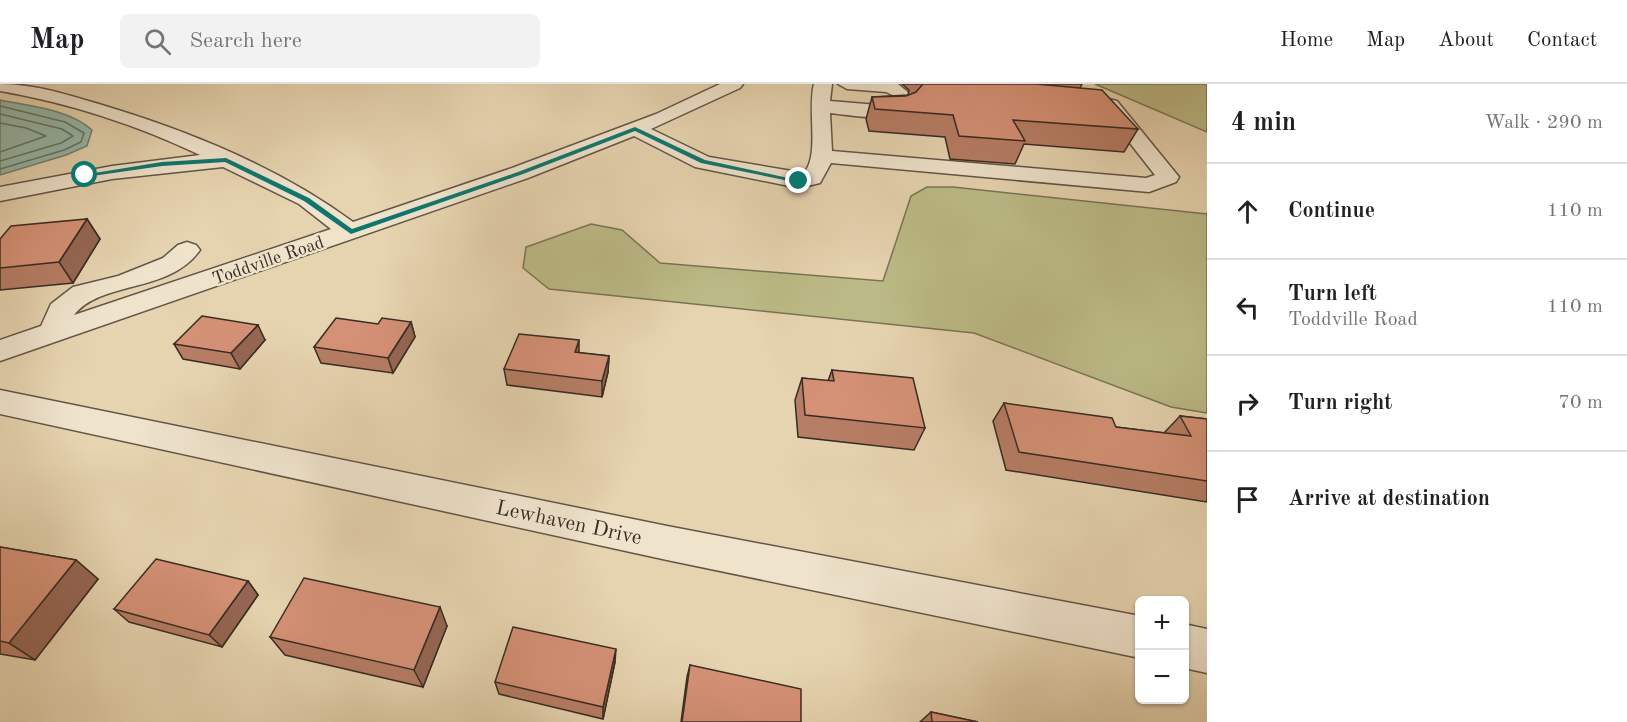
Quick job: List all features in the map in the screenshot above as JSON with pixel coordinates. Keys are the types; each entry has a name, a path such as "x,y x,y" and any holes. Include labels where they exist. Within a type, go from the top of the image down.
{"street":[{"name":"Toddville Road","path":"0,351 499,181 635,129 734,84"},
{"path":"635,129 703,162 799,181 812,179 817,172 821,156 822,84"},
{"path":"821,106 898,111 903,100 890,87 847,84"},
{"path":"0,86 44,93 162,129 307,199 351,232"},
{"path":"872,86 875,110"},
{"path":"821,156 1149,185 1168,177 1100,101"},
{"path":"0,194 85,175 162,164 226,160"},
{"path":"54,332 62,309 83,293 127,282 172,264 187,250"},
{"name":"Lewhaven Drive","path":"0,402 657,540 1135,636"},
{"path":"1189,647 1207,651"}],"shaded area":[{"path":"1095,84 1207,84 1207,132"},
{"path":"927,187 953,187 1207,214 1207,413 1171,407 974,333 549,289 523,268 526,247 591,224 622,230 660,263 883,281 911,196"}],"water":[{"path":"0,100 48,109 72,117 92,130 87,146 66,155 0,175"}],"building":[{"path":"923,84 1036,84 1102,90 1138,129 1013,120 1025,141 959,136 953,115 875,109 872,97 906,96 916,92"},
{"path":"87,219 59,262 0,268 0,239 11,226"},
{"path":"202,316 258,325 231,353 174,344"},
{"path":"336,318 378,324 382,318 411,322 388,358 314,347"},
{"path":"519,334 579,340 575,352 609,356 602,381 504,369"},
{"path":"832,370 913,378 925,428 805,415 802,378 834,381"},
{"path":"1004,403 1112,418 1116,427 1191,436 1180,416 1207,419 1207,481 1019,452"},
{"path":"0,547 76,560 9,643 0,641"},
{"path":"156,559 248,581 209,635 114,609"},
{"path":"304,578 440,607 414,670 270,637"},
{"path":"513,627 616,649 603,707 495,682"},
{"path":"690,665 801,689 801,722 682,722"},
{"path":"931,712 978,722 932,722"}],"route":[{"path":"85,175 162,164 226,160 307,199 351,232 446,200 635,129 703,162 799,181"}]}
